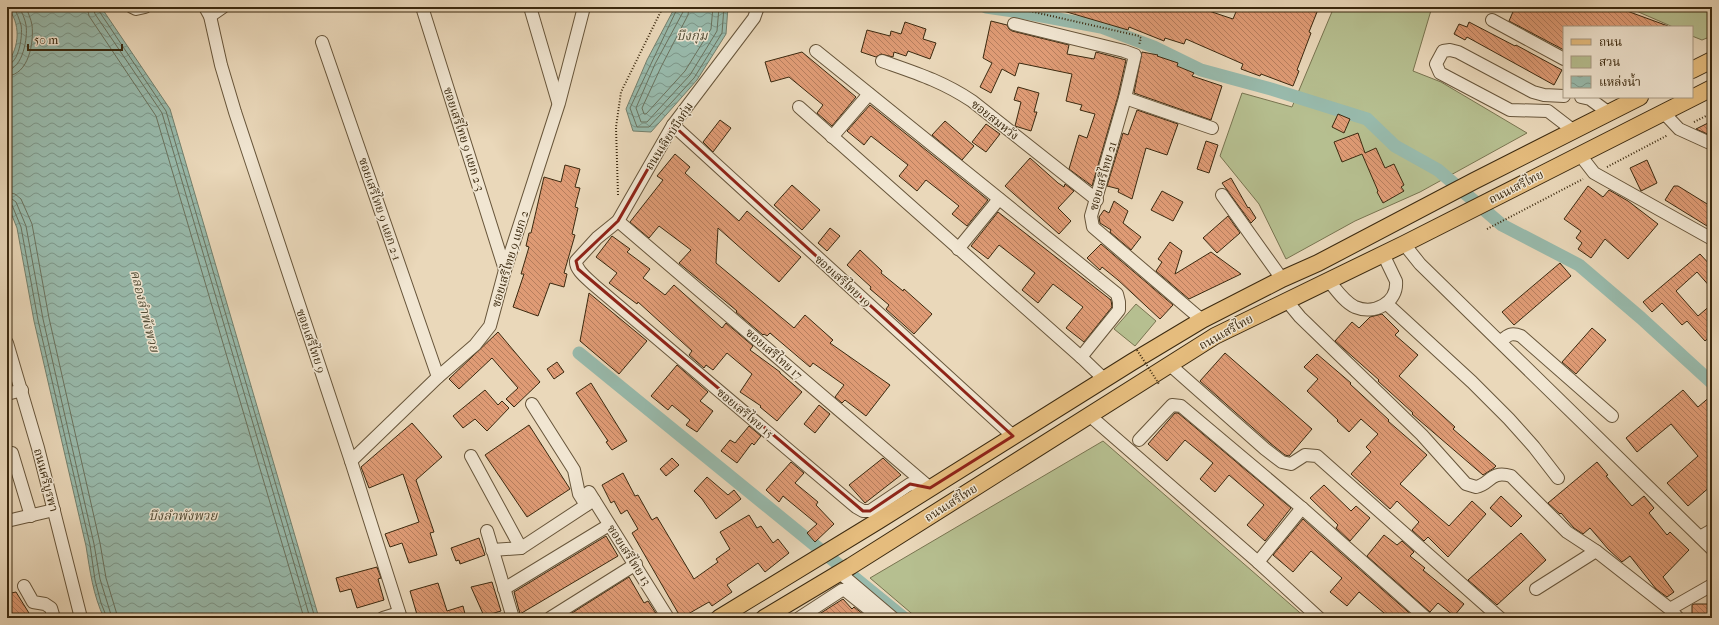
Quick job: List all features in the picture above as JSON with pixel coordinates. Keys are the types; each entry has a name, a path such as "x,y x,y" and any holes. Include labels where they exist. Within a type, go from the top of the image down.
{"main road":[{"path":"1693,70 1712,60"},
{"name":"ถนนเสรีไทย","path":"1693,97 1712,88"},
{"name":"ถนนเสรีไทย","path":"719,618 1104,379 1202,320 1282,279 1318,263 1440,198 1638,98"},
{"name":"ถนนเสรีไทย","path":"764,618 840,573 1215,336 1404,244 1692,98"},
{"path":"1282,279 1291,298"}],"street":[{"path":"132,7 136,9 145,7"},
{"path":"207,12 223,7"},
{"name":"ซอยเสรีไทย 9 แยก 2-3","path":"422,7 505,270"},
{"path":"530,7 558,103"},
{"name":"ซอยเสรีไทย 9 แยก 2","path":"351,461 438,377 475,345 490,326 505,270 558,103 584,7"},
{"name":"ถนนเลียบบึงกุ่ม","path":"576,261 597,238 618,221 673,125 754,18 758,7"},
{"name":"ซอยเสรีไทย 9","path":"207,12 221,65 278,245 351,461 400,616"},
{"path":"1492,20 1563,58"},
{"name":"ซอยเสรีไทย 21","path":"1014,24 1135,55 1125,98 1097,200 1091,216 1093,227 1202,320"},
{"name":"ซอยเสรีไทย 9 แยก 2-1","path":"322,42 438,377"},
{"path":"1563,96 1544,96 1533,92 1458,52 1450,50 1443,51 1436,64 1440,74 1510,110 1548,111 1574,131"},
{"path":"816,51 1116,294 1119,302 1118,310 1081,357"},
{"name":"ซอยสมหวัง","path":"882,61 936,80 952,88 972,101 1097,200"},
{"path":"832,137 869,94"},
{"path":"1125,98 1212,128"},
{"path":"1586,98 1590,99 1609,113"},
{"path":"799,107 1104,379"},
{"path":"1663,112 1679,129 1705,139 1712,144"},
{"name":"ซอยเสรีไทย 19","path":"673,125 1012,436"},
{"path":"1580,155 1594,173 1712,239"},
{"path":"1222,195 1282,279"},
{"path":"958,249 999,199"},
{"name":"ซอยเสรีไทย 17","path":"618,221 930,488"},
{"path":"1404,244 1420,264 1501,341 1712,549"},
{"path":"1328,280 1354,307 1370,310 1387,304 1392,299 1396,281 1383,254"},
{"name":"ซอยเสรีไทย 15","path":"576,261 578,269 594,285 856,507 863,511 870,511 910,484 930,488"},
{"path":"1291,298 1300,316 1422,435 1466,484 1476,487 1497,474 1511,476 1568,532 1596,551 1670,609 1678,618"},
{"path":"1387,304 1472,382 1509,419 1534,447 1558,478"},
{"path":"1501,341 1510,334 1514,333 1521,336 1612,416"},
{"name":"ถนนศรีบูรพา","path":"7,343 22,390 81,618"},
{"path":"1170,365 1265,449 1282,462 1293,464 1305,455 1317,456 1500,618"},
{"path":"7,394 22,390"},
{"name":"ซอยเสรีไทย 13","path":"532,404 574,470 575,481 579,494 590,499 609,525 636,564 668,618"},
{"path":"1139,440 1172,405 1181,406 1302,508 1426,618"},
{"path":"1089,415 1258,562 1319,618"},
{"path":"12,453 31,516"},
{"path":"471,456 521,548"},
{"path":"492,550 521,548 590,499"},
{"path":"1258,562 1302,508"},
{"path":"7,521 54,510"},
{"path":"504,589 609,525"},
{"path":"1700,537 1712,530"},
{"path":"487,531 513,618"},
{"path":"1536,589 1596,551"},
{"path":"550,618 636,564"},
{"path":"840,573 893,618"},
{"path":"1670,609 1712,585"},
{"path":"24,586 33,602 45,604 51,608 54,618"},
{"path":"799,618 842,590 880,618"},
{"path":"383,618 400,616"}],"path":[{"path":"618,198 616,127 621,92 663,7"},
{"path":"1012,7 1139,36 1140,39"},
{"path":"1487,229 1679,129 1712,114"},
{"path":"1137,350 1159,384"}],"highlighted area":[{"path":"673,125 1013,436 930,488 910,484 870,511 863,511 578,269 576,261 618,221"}],"green space":[{"path":"1334,7 1432,7 1413,71 1441,82 1527,133 1420,192 1355,221 1286,259 1259,204 1220,156 1242,93 1292,107"},
{"path":"1627,7 1711,7 1712,36 1702,40 1693,36 1693,26 1671,26"},
{"path":"1136,304 1156,321 1135,346 1114,329"},
{"path":"1103,441 1306,618 917,618 870,578"}],"water":[{"name":"บึงลำพังพวย","path":"7,7 101,7 170,109 319,618 104,618 92,583 86,546 34,321 17,228 7,203 7,63 14,50 17,28 12,13"},
{"name":"บึงกุ่ม","path":"675,7 728,7 726,34 697,80 651,132 633,131 626,109 647,60"}],"building":[{"path":"1060,7 1187,7 1199,10 1200,8 1233,19 1238,7 1251,7 1260,10 1261,7 1319,7 1309,32 1311,33 1297,70 1299,71 1293,86 1261,74 1260,76 1241,69 1243,64 1186,39 1184,44 1165,38 1164,41 1129,27 1128,30 1060,10"},
{"path":"1515,7 1616,7 1668,26 1563,26 1563,49 1509,21"},
{"path":"991,21 1007,25 1012,31 1069,45 1067,54 1094,59 1096,52 1126,60 1118,96 1092,186 1069,169 1079,135 1087,138 1095,114 1080,110 1082,105 1066,101 1072,74 1019,63 1015,76 1002,69 991,93 980,87 992,63 983,58"},
{"path":"905,22 926,29 923,39 936,43 930,59 908,51 906,56 894,52 893,57 881,54 876,57 861,52 867,30 890,36 891,31 901,34"},
{"path":"1469,22 1562,70 1554,85 1467,37 1465,40 1454,34 1459,24 1467,27"},
{"path":"802,52 856,97 832,126 817,113 823,105 789,77 771,82 765,62"},
{"path":"1142,52 1158,55 1157,56 1178,63 1177,66 1194,73 1192,76 1222,86 1211,120 1134,93"},
{"path":"1018,87 1039,93 1034,112 1037,112 1031,131 1015,126 1021,102 1014,100"},
{"path":"870,105 988,200 967,226 952,214 959,206 926,180 917,191 899,176 908,165 871,136 864,145 847,131"},
{"path":"1137,110 1178,124 1167,155 1146,148 1132,199 1118,192 1119,189 1107,186 1123,133 1128,135"},
{"path":"1338,114 1350,119 1344,133 1332,127"},
{"path":"720,120 731,128 713,152 703,142"},
{"path":"945,121 974,146 962,160 932,135"},
{"path":"1712,121 1712,136 1696,129"},
{"path":"986,124 1000,134 986,152 972,142"},
{"path":"1358,133 1365,153 1376,148 1385,168 1394,164 1404,185 1401,187 1404,191 1383,203 1362,154 1342,162 1334,142"},
{"path":"1206,141 1218,145 1209,173 1197,169"},
{"path":"675,154 690,167 685,173 739,221 747,211 801,257 779,282 718,228 716,263 794,328 805,315 833,340 830,343 890,385 866,416 845,400 842,403 835,397 844,385 813,363 810,367 770,333 767,336 764,334 763,335 736,312 737,311 679,263 691,250 659,226 649,238 630,222 663,180 657,176"},
{"path":"1030,158 1058,183 1064,187 1065,184 1074,191 1058,208 1071,221 1059,234 1005,186"},
{"path":"1647,160 1657,183 1641,191 1630,168"},
{"path":"565,165 580,169 575,187 580,188 575,207 578,208 572,234 575,235 564,273 567,274 564,287 550,283 538,316 513,307 524,274 521,274 529,247 526,246 529,233 531,233 544,177 561,182"},
{"path":"1231,178 1248,208 1249,207 1256,218 1251,223 1222,183"},
{"path":"792,185 820,210 802,230 774,205"},
{"path":"1588,186 1603,197 1609,190 1628,201 1658,224 1628,259 1605,239 1591,258 1578,249 1582,243 1576,238 1581,231 1564,219"},
{"path":"1674,186 1678,186 1712,207 1712,217 1707,226 1665,200"},
{"path":"1162,191 1183,202 1173,221 1151,210"},
{"path":"1114,201 1128,211 1123,223 1141,237 1131,250 1110,232 1111,230 1100,223 1099,217 1104,210 1109,213"},
{"path":"998,212 1111,300 1112,307 1084,342 1066,328 1083,307 1053,284 1038,303 1022,290 1035,273 999,245 988,259 971,246"},
{"path":"1228,216 1240,233 1217,253 1203,238"},
{"path":"830,228 840,236 827,251 818,243"},
{"path":"612,236 630,249 627,252 650,269 643,278 665,295 674,285 722,328 726,323 753,346 750,350 780,372 802,392 777,421 760,407 761,406 740,392 752,374 727,353 713,370 706,365 704,368 689,355 692,351 638,302 637,304 609,283 617,273 596,257"},
{"path":"1170,242 1182,251 1175,274 1211,252 1241,274 1189,299 1156,271 1162,262 1158,259"},
{"path":"1101,244 1173,305 1160,319 1118,280 1102,267 1100,270 1087,258"},
{"path":"860,250 882,271 881,273 903,291 904,289 932,314 914,334 886,309 889,305 870,289 871,287 847,265"},
{"path":"1700,254 1712,267 1712,289 1697,272 1676,291 1698,316 1712,304 1712,335 1705,341 1687,321 1682,325 1662,303 1652,312 1643,302"},
{"path":"1560,263 1571,276 1514,325 1502,312"},
{"path":"589,293 647,341 619,374 580,341"},
{"path":"1382,314 1399,331 1395,335 1418,355 1399,376 1455,427 1453,429 1496,466 1494,468 1483,475 1412,414 1413,413 1378,381 1379,380 1335,341 1352,322 1359,328 1370,317"},
{"path":"1592,328 1606,340 1576,374 1562,362"},
{"path":"498,332 540,382 514,407 506,399 518,388 492,358 459,389 449,379"},
{"path":"1225,353 1312,429 1289,456 1285,455 1270,443 1200,381"},
{"path":"1317,354 1351,383 1350,384 1389,420 1388,421 1427,455 1400,484 1449,526 1472,501 1486,514 1448,557 1428,537 1424,541 1412,530 1419,522 1397,501 1390,509 1351,474 1371,452 1366,447 1378,434 1361,419 1349,432 1307,391 1318,379 1304,367"},
{"path":"557,362 564,372 554,379 547,369"},
{"path":"677,365 708,392 700,401 713,411 697,432 686,425 690,420 672,405 668,410 651,396"},
{"path":"591,383 627,441 612,450 606,442 608,441 576,393"},
{"path":"485,390 498,405 502,401 509,408 487,431 475,419 463,428 453,416"},
{"path":"1683,390 1698,407 1712,395 1712,485 1688,506 1667,483 1698,456 1671,424 1637,452 1626,438"},
{"path":"819,405 830,414 815,433 804,424"},
{"path":"1175,413 1178,413 1291,508 1265,541 1247,525 1264,505 1229,475 1215,492 1200,479 1213,463 1185,440 1167,461 1148,444"},
{"path":"412,423 442,457 416,480 434,532 430,533 437,555 409,563 402,543 390,547 385,534 419,522 403,474 369,488 361,467"},
{"path":"529,425 570,489 527,517 485,455"},
{"path":"749,426 761,436 754,445 752,443 737,463 721,451 730,440 735,443"},
{"path":"672,458 679,465 666,476 660,469"},
{"path":"883,458 901,475 865,503 849,485"},
{"path":"791,462 804,473 795,483 818,502 816,505 834,524 815,542 807,533 817,524 783,496 779,502 766,490"},
{"path":"1597,462 1608,475 1606,476 1632,506 1644,496 1654,508 1649,513 1667,535 1670,532 1689,550 1663,577 1674,592 1667,597 1656,589 1630,556 1622,562 1608,549 1590,528 1583,534 1574,528 1561,513 1560,514 1548,503"},
{"path":"623,473 635,496 638,495 652,520 657,517 694,579 718,562 716,559 730,549 720,532 749,515 757,528 761,526 773,543 778,539 789,553 765,572 758,563 727,585 732,592 712,606 709,602 681,618 632,533 638,529 627,510 621,514 614,501 611,503 602,485"},
{"path":"707,477 728,495 734,490 741,499 716,519 702,499 694,491"},
{"path":"1324,485 1351,511 1356,506 1370,518 1350,541 1336,528 1338,525 1310,498"},
{"path":"1501,496 1522,516 1511,527 1490,508"},
{"path":"1303,519 1415,618 1390,618 1359,592 1347,606 1330,592 1342,578 1311,551 1293,572 1273,555"},
{"path":"1521,533 1546,560 1497,605 1468,580"},
{"path":"1384,535 1397,545 1402,541 1414,552 1410,556 1425,568 1423,570 1464,604 1454,616 1438,603 1430,612 1367,556"},
{"path":"606,536 618,556 520,614 514,592"},
{"path":"479,538 485,555 460,564 459,560 456,561 451,548"},
{"path":"377,567 381,578 378,579 384,600 357,608 351,589 340,592 336,578"},
{"path":"629,577 644,603 648,601 659,618 564,618"},
{"path":"492,582 501,611 484,616 471,587"},
{"path":"438,583 447,611 463,606 466,618 418,618 410,591"},
{"path":"16,592 32,618 7,618 7,594"},
{"path":"843,599 852,609 854,607 868,618 813,618"},
{"path":"1712,604 1712,618 1692,618 1692,605"}],"waterway":[{"path":"986,7 1101,27 1154,47 1201,70 1271,89 1367,119 1395,146 1438,170 1502,225 1579,265 1641,318 1712,383"},
{"path":"579,353 904,618"}],"water label":[{"name":"คลองลำพังพวย","path":"145,311"}]}
